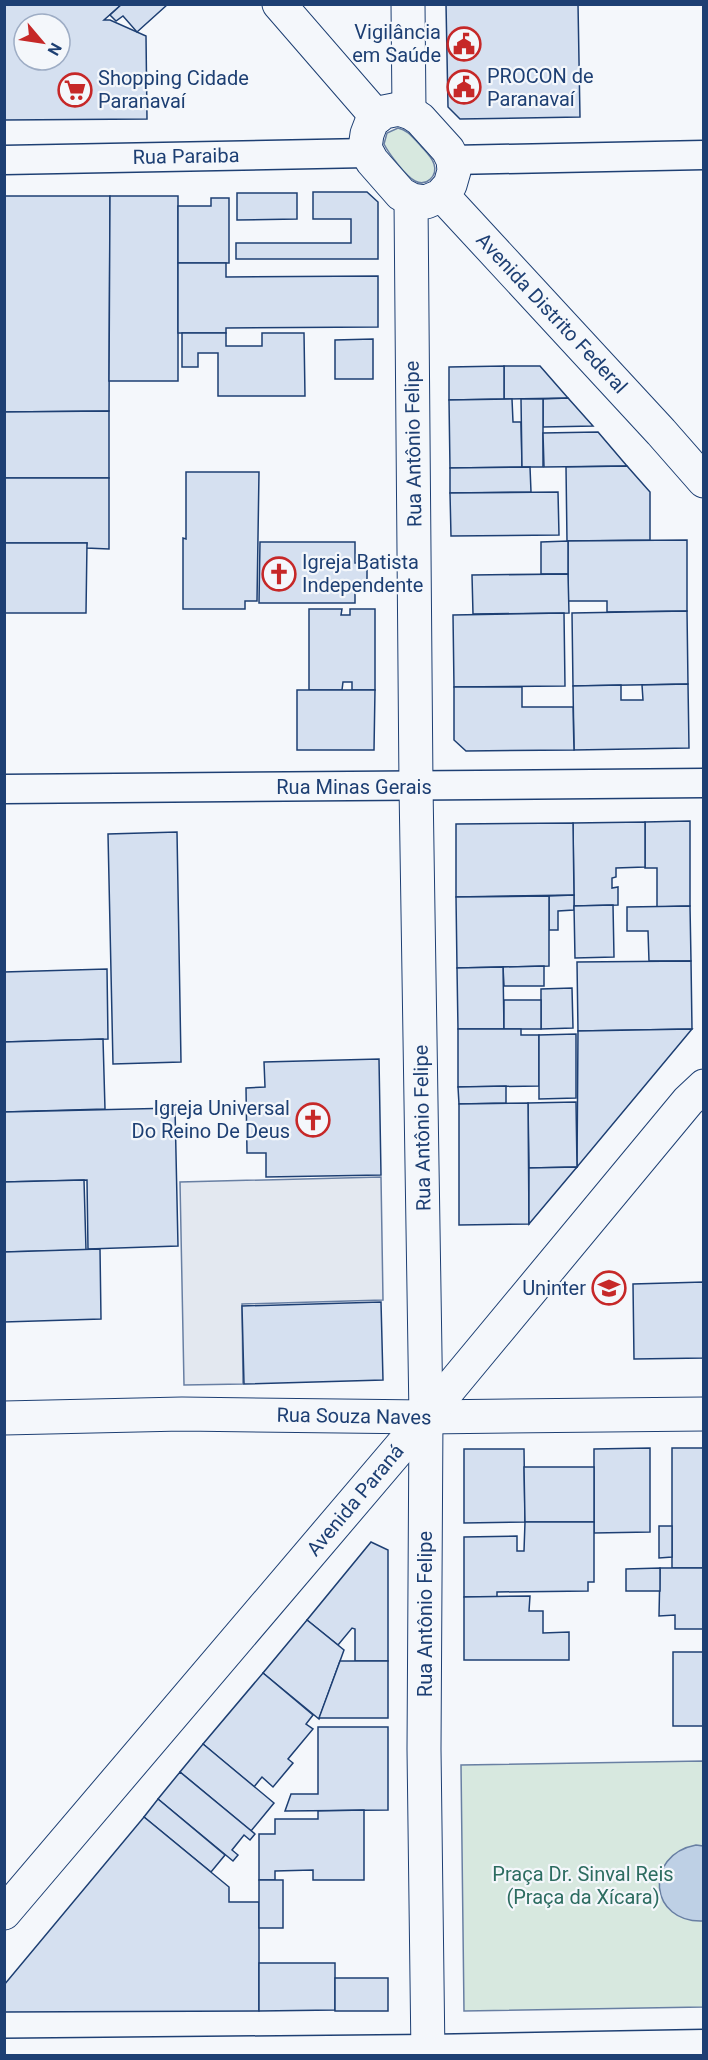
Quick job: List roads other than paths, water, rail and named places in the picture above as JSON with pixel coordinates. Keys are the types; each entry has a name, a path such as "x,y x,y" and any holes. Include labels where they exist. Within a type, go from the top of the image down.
{"street":[{"path":"279,4 377,117"},
{"path":"408,4 409,112"},
{"path":"399,109 409,112 420,119 448,150 452,160 454,171 450,185 426,197 401,194 365,148 367,134 377,117 384,112 399,109"},
{"name":"Rua Paraiba","path":"4,160 367,153"},
{"path":"452,160 704,155"},
{"name":"Avenida Distrito Federal","path":"426,197 661,432 704,480"},
{"name":"Rua Antônio Felipe","path":"426,197 416,786 426,1417 424,1749 428,2052"},
{"name":"Avenida Distrito Federal","path":"661,432 704,449"},
{"name":"Rua Minas Gerais","path":"4,789 704,783"},
{"name":"Avenida Paraná","path":"4,1913 426,1417 688,1101 704,1086"},
{"name":"Rua Souza Naves","path":"4,1418 182,1414 426,1417 704,1414"},
{"path":"4,2053 428,2052 704,2044"}],"water":[{"path":"696,1845 703,1846 704,1921 686,1919 672,1912 663,1901 660,1888 661,1874 667,1862 679,1851"}],"place":[{"name":"Vigilância em Saúde","path":"464,44"},
{"name":"PROCON de Paranavaí","path":"464,87"},
{"name":"Shopping Cidade Paranavaí","path":"75,90"},
{"name":"Igreja Batista Independente","path":"279,574"},
{"name":"Igreja Universal Do Reino De Deus","path":"313,1120"},
{"name":"Uninter","path":"609,1288"}],"park label":[{"name":"Praça Dr. Sinval Reis (Praça da Xícara)","path":"583,1886"}]}
